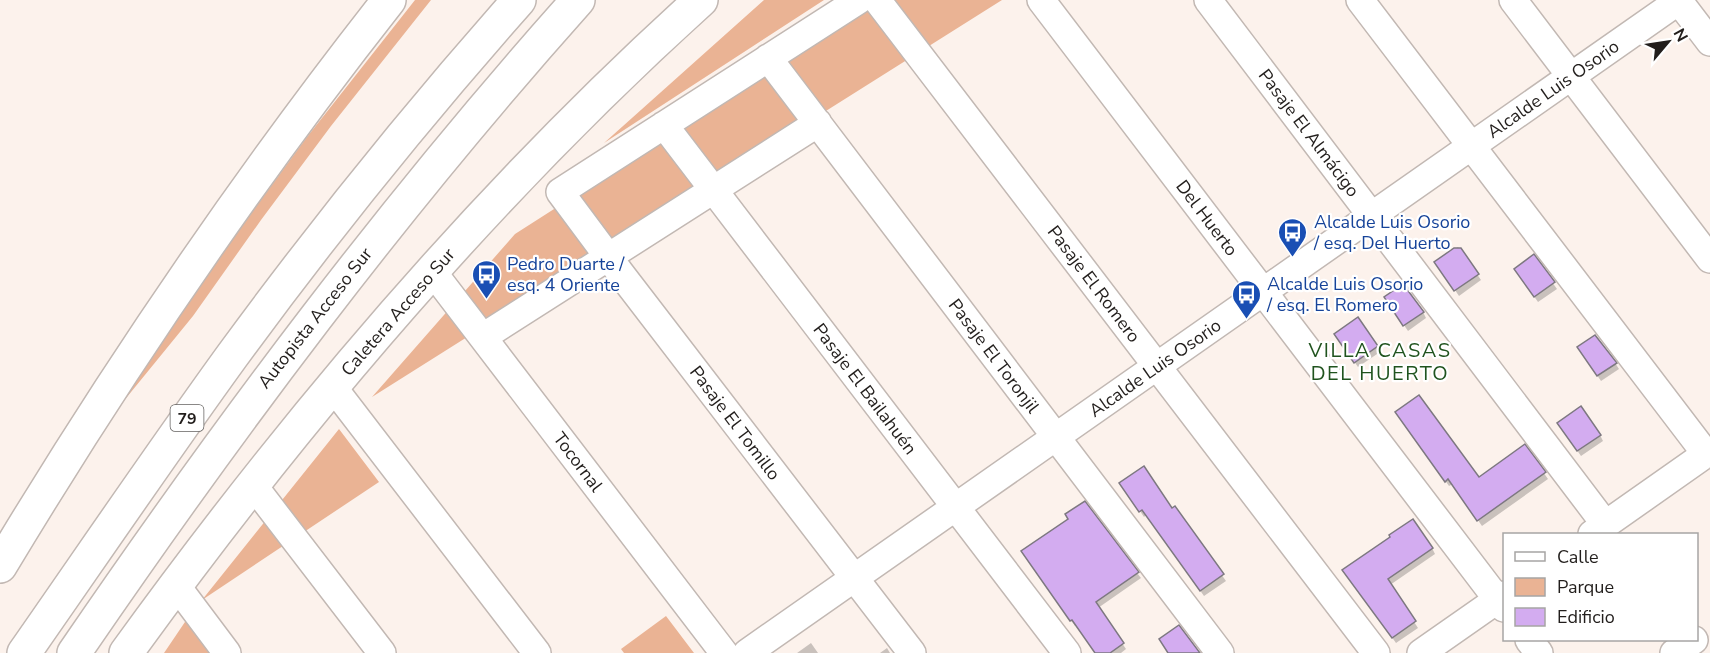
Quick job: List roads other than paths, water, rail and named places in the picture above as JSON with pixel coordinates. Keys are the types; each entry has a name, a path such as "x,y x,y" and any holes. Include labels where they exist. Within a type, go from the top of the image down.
{"main road":[{"path":"0,566 101,404 172,299 271,157 389,0"},
{"name":"79","path":"24,653 172,439 268,308 375,171 519,0"},
{"name":"Caletera Acceso Sur","path":"126,653 176,585 332,386 432,271 600,96 701,0"},
{"name":"Autopista Acceso Sur","path":"74,653 189,487 328,301 484,108 575,5"}],"street":[{"path":"664,125 859,0"},
{"name":"Pasaje El Romero","path":"877,0 1376,653"},
{"name":"Del Huerto","path":"1041,0 1502,601"},
{"name":"Pasaje El Almácigo","path":"1208,0 1372,216 1598,529"},
{"path":"1359,0 1708,453 1598,529"},
{"path":"1513,0 1710,259"},
{"path":"1679,0 1710,42"},
{"name":"Alcalde Luis Osorio","path":"747,653 1679,0"},
{"name":"Pasaje El Toronjil","path":"768,58 1220,653"},
{"path":"483,337 818,123"},
{"name":"Pasaje El Bailahuén","path":"664,125 1067,653"},
{"name":"Pasaje El Tomillo","path":"664,125 560,192 912,653"},
{"name":"Tocornal","path":"432,271 724,653"},
{"path":"332,386 537,653"},
{"path":"254,484 382,653"},
{"path":"176,585 227,653"},
{"path":"1421,653 1502,601"},
{"path":"1530,641 1539,653"},
{"path":"1674,653 1691,641"}],"place":[{"name":"Alcalde Luis Osorio / esq. Del Huerto","path":"1293,258"},
{"name":"Pedro Duarte / esq. 4 Oriente","path":"486,300"},
{"name":"Alcalde Luis Osorio / esq. El Romero","path":"1246,320"}],"district":[{"name":"VILLA CASAS DEL HUERTO","path":"1380,362"}]}
